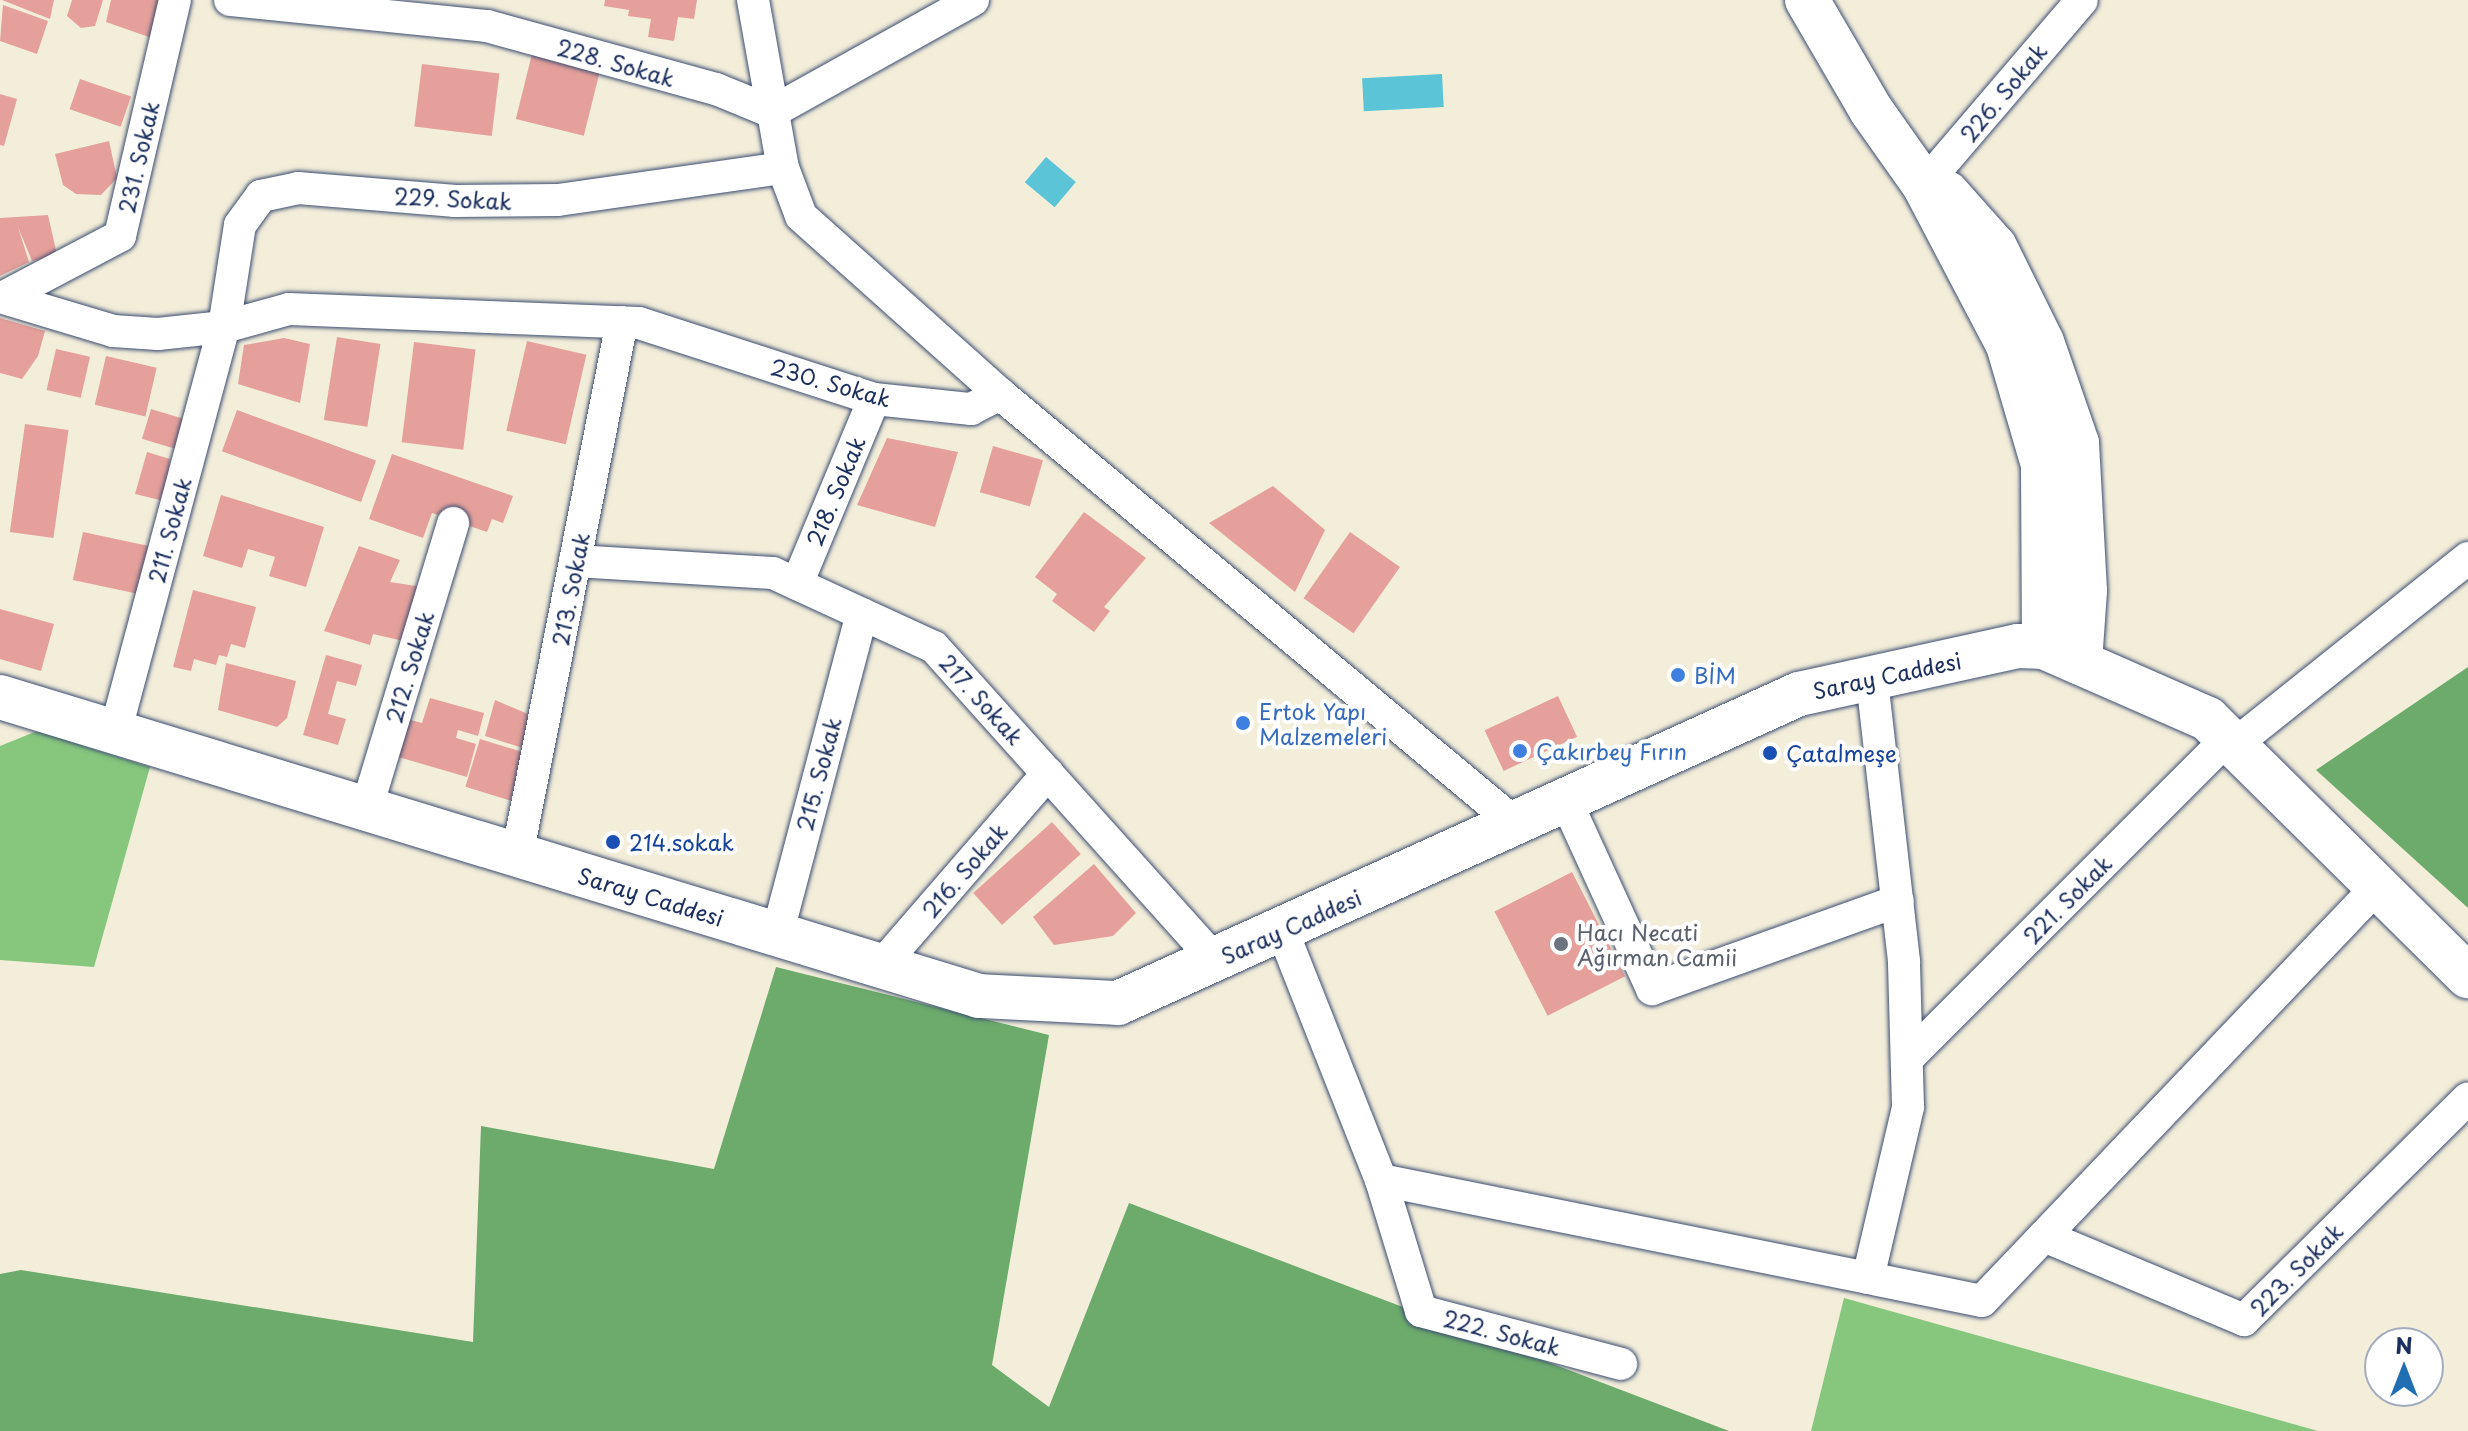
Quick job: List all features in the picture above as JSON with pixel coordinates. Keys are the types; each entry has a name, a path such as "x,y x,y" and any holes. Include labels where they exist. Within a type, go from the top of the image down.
{"main road":[{"path":"1807,0 1871,110 1924,185 2008,345 2043,465 2062,655"},
{"name":"Saray Caddesi","path":"0,697 979,996 1118,1003 1799,694 2018,646 2062,655 2208,719 2468,976"}],"street":[{"name":"231. Sokak","path":"3,297 120,236 175,0"},
{"name":"228. Sokak","path":"230,0 487,26 716,89 772,112"},
{"path":"753,0 783,168 792,199 814,233 1000,394 1516,824"},
{"path":"772,112 973,0"},
{"name":"226. Sokak","path":"1924,185 2082,0"},
{"name":"229. Sokak","path":"224,327 240,225 255,202 277,189 545,201 783,168"},
{"name":"230. Sokak","path":"3,297 113,331 158,334 224,327 289,309 622,322 874,399 971,409 1000,394"},
{"name":"213. Sokak","path":"517,856 622,322"},
{"name":"211. Sokak","path":"115,733 224,327"},
{"name":"218. Sokak","path":"797,584 874,399"},
{"name":"212. Sokak","path":"366,810 453,523"},
{"name":"221. Sokak","path":"1907,1059 2231,742 2468,558"},
{"name":"217. Sokak","path":"575,561 773,573 934,647 1215,960"},
{"name":"215. Sokak","path":"777,935 862,614"},
{"path":"1868,1278 1908,1107 1898,901 1872,678"},
{"name":"216. Sokak","path":"881,966 1048,773"},
{"path":"1566,801 1652,989 1898,901"},
{"path":"1282,930 1381,1180 1982,1301 2378,886"},
{"name":"223. Sokak","path":"2044,1236 2244,1320 2468,1098"},
{"name":"222. Sokak","path":"1381,1180 1421,1311 1621,1364"}],"green space":[{"path":"2468,667 2468,908 2316,770"},
{"path":"37,731 150,767 94,967 0,960 0,746"},
{"path":"776,967 1049,1035 992,1365 1049,1407 1129,1203 1729,1431 0,1431 0,1274 21,1270 473,1342 481,1126 714,1169"},
{"path":"1844,1298 2318,1431 1811,1431"}],"water":[{"path":"1442,74 1444,107 1364,111 1362,78"},
{"path":"1046,157 1076,182 1055,207 1025,182"}],"building":[{"path":"2,0 54,0 50,19"},
{"path":"72,0 103,0 95,26 81,28 67,16"},
{"path":"111,0 162,0 153,33 149,37 106,22"},
{"path":"605,0 697,0 694,19 678,17 674,41 648,37 651,19 628,16 629,10 604,6"},
{"path":"3,5 48,21 37,54 0,41"},
{"path":"533,50 601,67 584,136 516,119"},
{"path":"422,64 499,74 492,136 414,127"},
{"path":"80,79 131,97 121,127 70,109"},
{"path":"0,94 17,99 4,146 0,145"},
{"path":"109,141 117,178 101,195 76,194 63,185 55,154"},
{"path":"48,215 57,255 32,261 18,227 29,262 0,276 0,218"},
{"path":"0,318 45,331 38,356 22,379 0,373"},
{"path":"337,337 380,344 367,427 324,420"},
{"path":"284,338 310,344 300,403 238,384 244,345"},
{"path":"527,341 586,355 566,444 506,431"},
{"path":"414,342 476,350 463,450 402,442"},
{"path":"56,349 90,357 81,398 47,390"},
{"path":"106,356 157,368 145,416 95,405"},
{"path":"151,409 187,420 178,450 142,439"},
{"path":"237,410 376,461 361,502 222,451"},
{"path":"25,424 69,430 53,538 10,532"},
{"path":"887,438 958,452 935,527 857,505"},
{"path":"993,446 1043,460 1030,506 980,492"},
{"path":"147,452 170,459 164,501 135,494"},
{"path":"392,454 513,496 503,523 492,519 487,532 432,513 423,538 369,519"},
{"path":"1273,486 1325,530 1295,592 1209,523"},
{"path":"221,495 324,527 306,587 269,576 275,557 248,549 242,568 203,556"},
{"path":"1084,512 1146,558 1104,607 1110,611 1094,632 1052,601 1057,594 1035,577"},
{"path":"83,532 153,547 143,595 73,580"},
{"path":"1350,532 1400,567 1354,633 1304,598"},
{"path":"359,546 400,560 390,582 429,588 412,643 373,634 370,645 324,631"},
{"path":"193,590 256,607 245,648 231,644 227,657 219,655 216,665 194,659 191,671 173,667"},
{"path":"0,609 54,624 41,671 0,659"},
{"path":"326,655 362,665 356,686 337,681 328,714 346,719 338,745 303,735"},
{"path":"226,663 296,681 287,718 277,727 218,710"},
{"path":"1558,696 1577,737 1504,771 1485,730"},
{"path":"430,698 484,713 478,736 458,730 456,738 476,744 467,777 388,754 399,717 422,723"},
{"path":"495,700 535,717 526,749 485,736"},
{"path":"480,739 525,753 510,801 465,787"},
{"path":"1052,822 1081,854 1002,925 973,893"},
{"path":"1094,864 1136,913 1113,936 1054,945 1033,917"},
{"name":"Hacı Necati Ağırman Camii","path":"1572,872 1625,976 1548,1016 1494,911"}],"place":[{"name":"BİM","path":"1678,675"},
{"name":"Ertok Yapı Malzemeleri","path":"1243,723"},
{"name":"Çakırbey Fırın","path":"1520,751"},
{"name":"Çatalmeşe","path":"1770,753"},
{"name":"214.sokak","path":"613,842"},
{"name":"Hacı Necati Ağırman Camii","path":"1561,944"}]}
